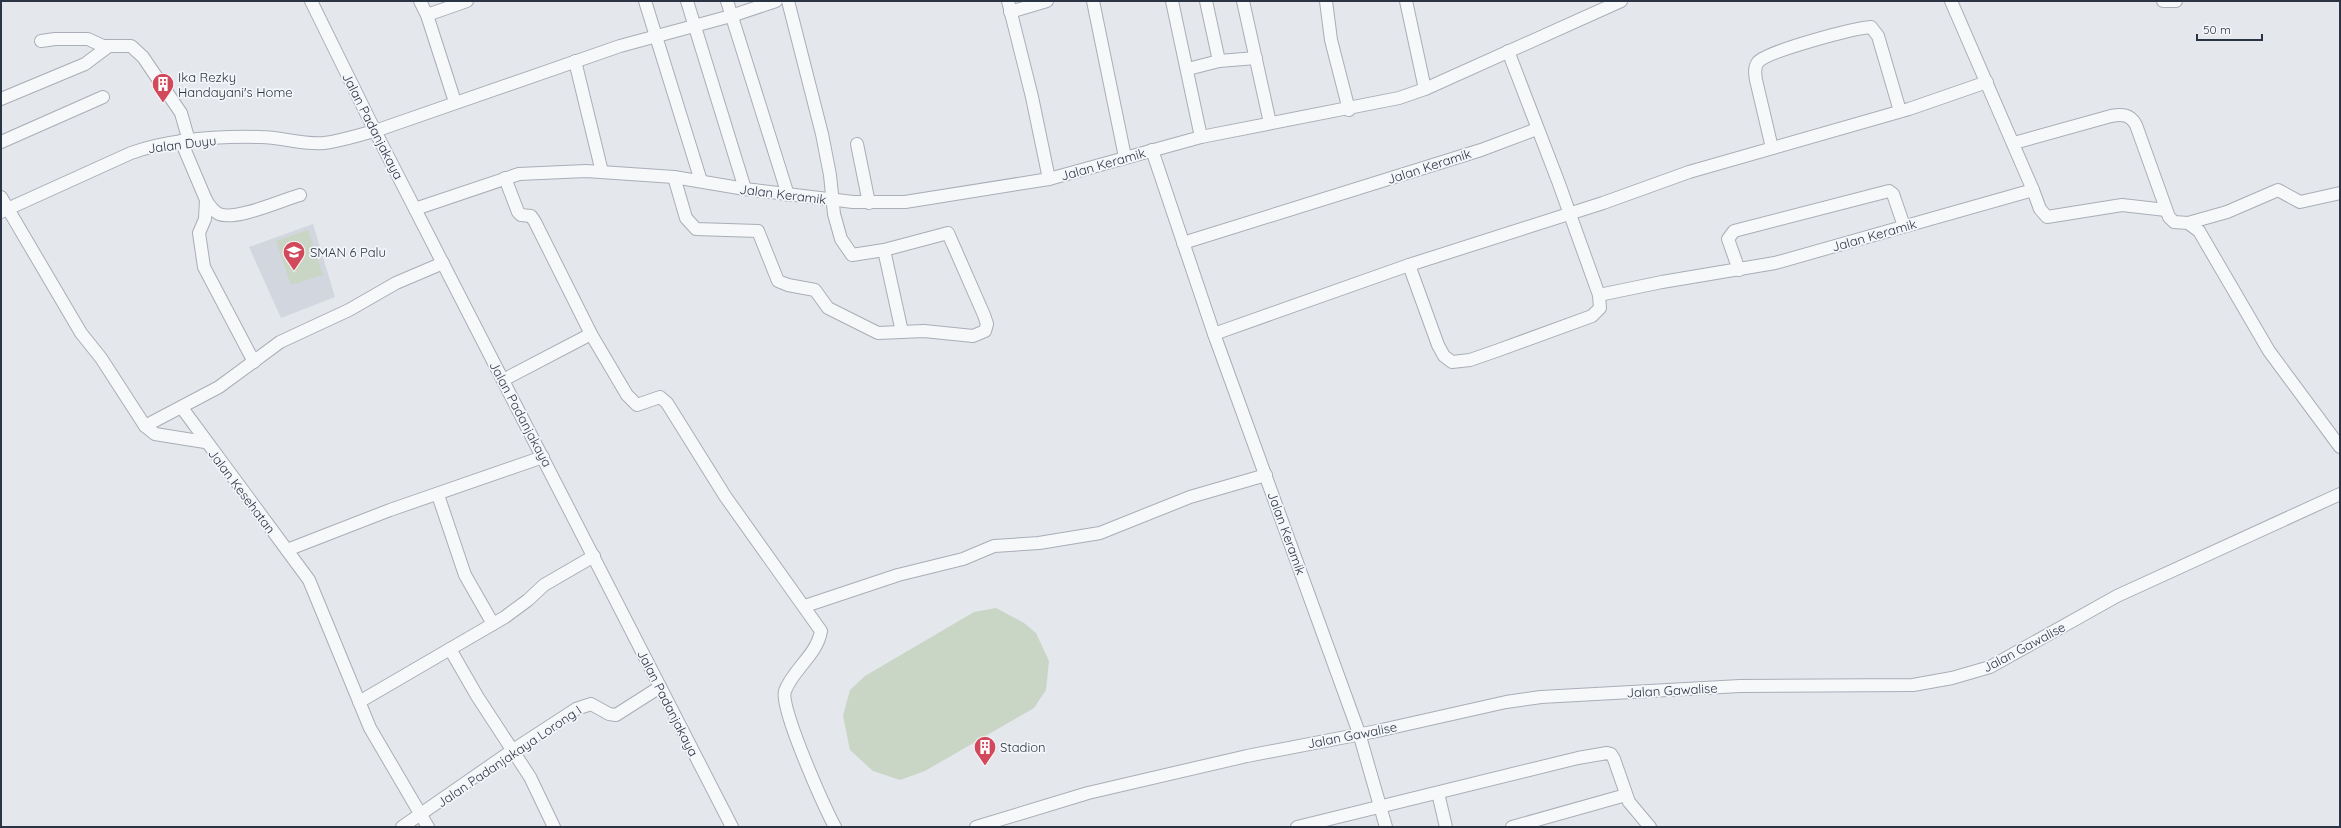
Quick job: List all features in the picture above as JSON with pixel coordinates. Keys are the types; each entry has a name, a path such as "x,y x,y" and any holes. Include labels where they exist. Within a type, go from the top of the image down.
{"street":[{"name":"Jalan Padanjakaya","path":"311,1 375,131 732,827"},
{"path":"420,1 427,15 455,102"},
{"path":"427,15 467,1"},
{"path":"645,1 701,181"},
{"path":"687,1 745,189"},
{"path":"727,1 788,194"},
{"name":"Jalan Duyu","path":"4,210 131,152 185,141 261,137 324,143 375,131 575,61 656,36 731,16 776,1"},
{"path":"674,178 686,218 696,229 756,230 759,233 776,278 781,283 815,290 828,308 873,332 885,334 924,331 973,336 982,333 987,324 948,233 884,250 852,255 841,239 822,134 788,1"},
{"path":"1047,1 1009,7 1032,97 1049,179"},
{"path":"1093,1 1125,156"},
{"path":"1172,1 1188,69 1201,137"},
{"path":"1206,1 1219,61"},
{"path":"1242,1 1270,123"},
{"path":"1326,1 1331,40 1349,110"},
{"path":"1406,1 1425,89"},
{"name":"Jalan Keramik","path":"415,209 505,178 538,172 602,172 674,178 745,189 869,203 912,201 1049,179 1125,156 1201,137 1270,123 1349,110 1393,100 1425,89 1621,1"},
{"path":"1951,1 2014,143 2040,209 2047,217 2122,205 2166,210"},
{"path":"2163,1 2176,1"},
{"path":"1772,148 1755,68 1758,61 1793,47 1871,27 1878,36 1900,111"},
{"path":"41,41 55,39 88,39 99,45 128,45 138,51 181,113 185,141 206,200 216,212 230,214 242,213 300,195"},
{"path":"1,99 85,64 108,46"},
{"path":"1409,266 1438,345 1444,356 1452,362 1470,360 1592,316 1600,308 1599,295 1508,51"},
{"path":"1188,69 1219,61 1256,58"},
{"path":"575,61 602,172"},
{"path":"1214,334 1409,266 1689,172 1900,111 1987,82"},
{"path":"1,142 103,97"},
{"path":"2014,143 2082,123 2116,115 2125,115 2130,117 2136,125 2166,210 2174,222 2188,223 2227,212 2278,190 2300,202 2340,193"},
{"name":"Jalan Keramik","path":"1183,244 1481,150 1537,129"},
{"path":"857,144 869,203"},
{"name":"Jalan Keramik","path":"1152,150 1214,334 1359,733 1382,807 1386,827"},
{"path":"505,178 518,212 521,215 531,216 535,222 590,334 632,401 639,405 660,397 667,403 725,496 805,606 821,634 816,647 787,687 784,701 816,784 836,827"},
{"name":"Jalan Keramik","path":"1599,295 1662,282 1775,263 2033,190"},
{"path":"1739,270 1728,239 1734,231 1890,191 1893,194 1904,226"},
{"name":"Jalan Kesehatan","path":"1,197 4,210 81,333 101,358 145,426 155,434 205,442 287,550 312,586 359,702 375,737 421,815"},
{"path":"206,200 205,219 199,233 204,267 254,362"},
{"path":"2188,223 2199,231 2269,351 2340,447"},
{"path":"884,250 902,332"},
{"path":"145,426 182,408 219,387 280,342 349,310 396,283 443,263"},
{"path":"503,380 590,334"},
{"path":"182,408 205,442"},
{"path":"287,550 390,510 438,495 543,457"},
{"path":"805,606 898,575 963,559 994,546 1039,543 1100,533 1190,497 1266,475"},
{"name":"Jalan Gawalise","path":"979,827 1088,793 1247,756 1359,733 1377,731 1506,702 1541,697 1740,686 1913,685 1971,674 1990,667 2117,596 2340,494"},
{"path":"438,495 465,575 492,624"},
{"path":"359,702 492,624 528,600 549,582 594,556"},
{"path":"450,649 480,701 534,782 554,827"},
{"name":"Jalan Padanjakaya Lorong I","path":"402,827 512,750 586,704 593,704 609,714 616,715 660,687"},
{"path":"1297,827 1578,758 1607,753 1611,754 1614,759 1629,802 1650,827"},
{"path":"1438,793 1446,827"},
{"path":"1512,827 1626,795"},
{"path":"421,815 428,827"}],"shaded area":[{"name":"SMAN 6 Palu","path":"313,224 335,297 281,318 249,247"}],"green space":[{"path":"308,230 323,275 291,285 276,241"},
{"path":"996,608 1024,623 1036,633 1049,661 1046,690 1034,708 925,771 900,780 873,771 850,750 843,716 850,690 865,676 974,612"}],"place":[{"name":"Ika Rezky Handayani's Home","path":"163,104"},
{"name":"SMAN 6 Palu","path":"294,272"},
{"name":"Stadion","path":"985,766"}]}
